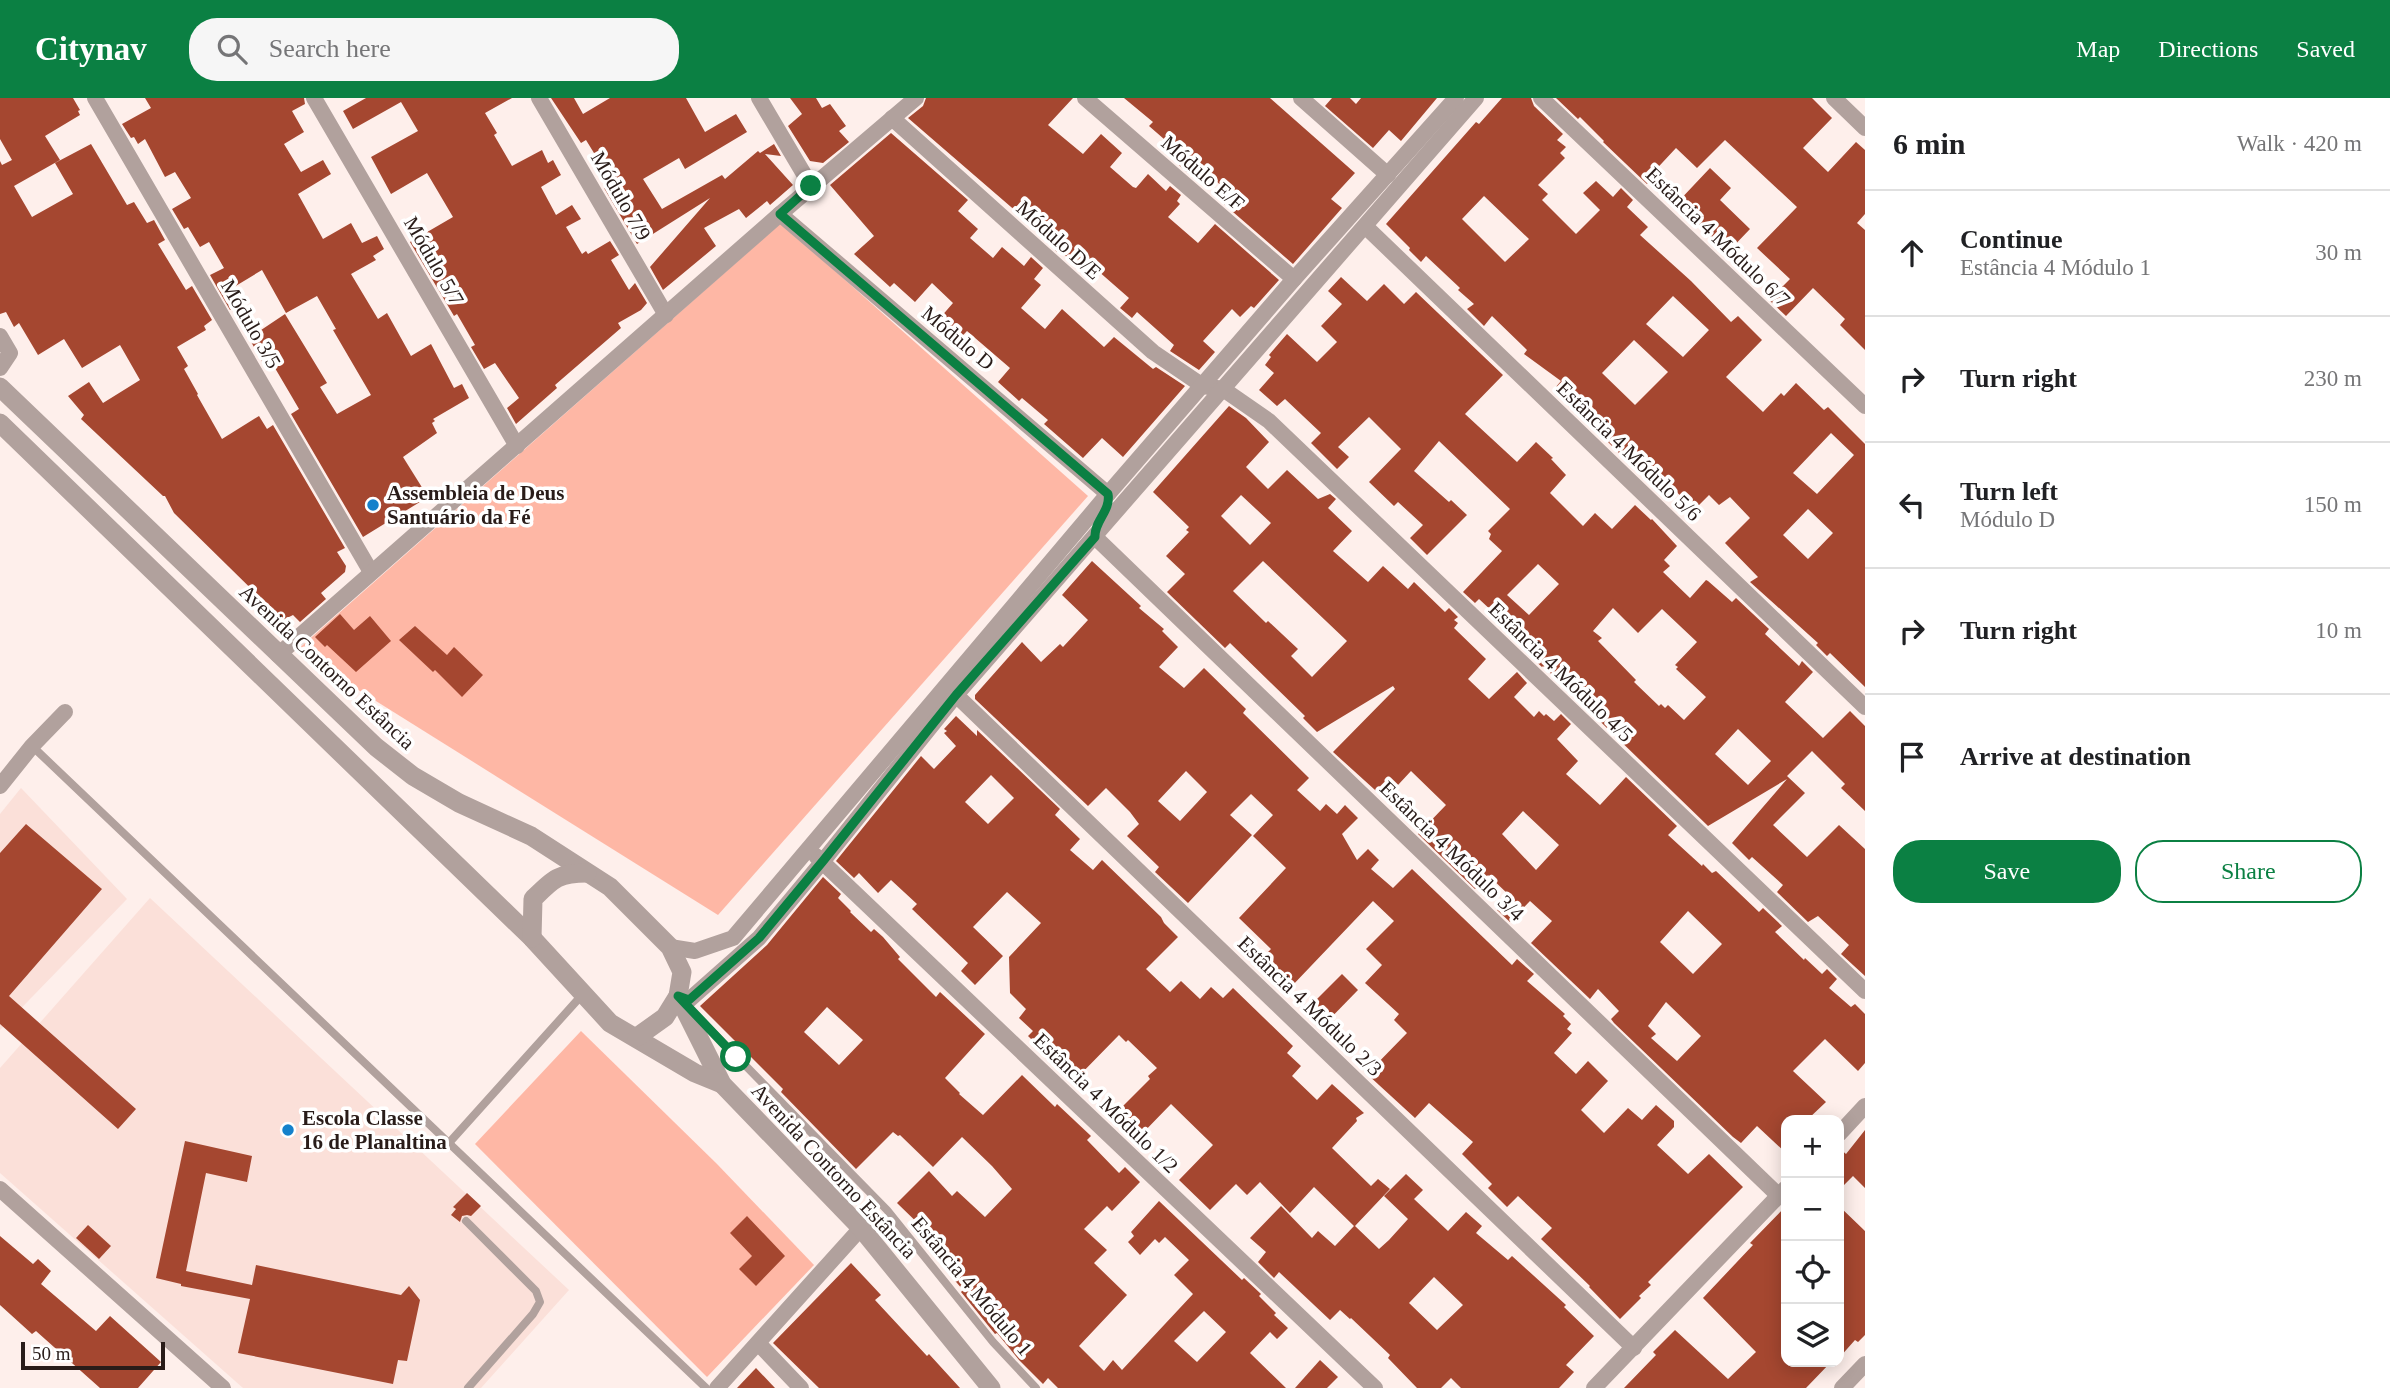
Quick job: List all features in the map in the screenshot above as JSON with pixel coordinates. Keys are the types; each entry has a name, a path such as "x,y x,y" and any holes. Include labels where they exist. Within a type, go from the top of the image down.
{"street":[{"name":"Módulo 3/5","path":"95,98 370,572"},
{"name":"Módulo 5/7","path":"314,98 517,446"},
{"name":"Módulo 7/9","path":"539,98 666,315"},
{"path":"759,98 811,186"},
{"path":"278,655 811,186 916,98"},
{"name":"Módulo E/F","path":"1085,98 1294,279"},
{"path":"1301,98 1388,175"},
{"path":"637,1037 665,1017 678,996 689,1000 759,938 956,695 1364,226 1456,98"},
{"path":"670,947 695,951 733,938 1108,494 1294,279 1388,175 1416,155 1476,98"},
{"name":"Estância 4 Módulo 6/7","path":"1541,98 1865,406"},
{"path":"1834,98 1865,128"},
{"name":"Módulo D/E","path":"892,118 1153,352 1203,386"},
{"name":"Módulo D","path":"780,214 1108,494"},
{"name":"Estância 4 Módulo 5/6","path":"1364,226 1865,706"},
{"path":"0,336 10,353 0,368"},
{"path":"1203,386 1223,389"},
{"name":"Avenida Contorno Estância","path":"0,387 376,747 413,776 459,803 531,836 610,887 670,947 682,972 678,996 722,1084 861,1228 991,1388"},
{"name":"Estância 4 Módulo 4/5","path":"1223,389 1269,421 1865,991"},
{"name":"Avenida Contorno Estância","path":"0,423 532,938 610,1023 695,1073 722,1084"},
{"path":"1095,537 1095,529 1108,506 1108,494"},
{"name":"Estância 4 Módulo 3/4","path":"1095,537 1781,1190"},
{"name":"Estância 4 Módulo 2/3","path":"956,695 1634,1348"},
{"path":"0,786 32,746 65,712"},
{"name":"Estância 4 Módulo 1/2","path":"807,849 823,861 1375,1388"},
{"path":"532,938 533,899 550,882 566,873 587,873"},
{"path":"1844,1128 1865,1106"},
{"path":"0,1189 223,1388"},
{"path":"1594,1388 1781,1194"},
{"path":"717,1388 861,1228"},
{"path":"758,1343 801,1388"},
{"path":"1842,1388 1865,1364"}],"lane":[{"path":"32,746 706,1388"},
{"path":"448,1144 582,995"},
{"name":"Estância 4 Módulo 1","path":"678,996 887,1210 993,1342 1035,1388"},
{"path":"466,1222 536,1291 540,1302 533,1314 468,1388"}],"shaded area":[{"path":"781,223 1088,496 718,915 296,651"},
{"path":"21,788 127,899 0,1030 0,814"},
{"name":"Escola Classe 16 de Planaltina","path":"150,898 569,1290 481,1388 243,1388 0,1173 0,1068"},
{"path":"581,1031 717,1164 814,1265 707,1377 475,1144"}],"building":[{"path":"0,98 73,98 80,115 45,136 60,160 14,186 32,217 73,194 55,163 91,144 127,205 134,202 147,223 154,220 165,240 158,244 186,290 192,286 212,320 204,326 206,330 177,347 188,366 184,369 222,439 259,416 267,429 273,425 345,548 337,552 346,566 345,572 321,593 326,599 300,622 293,615 283,620 174,513 165,496 81,419 84,415 68,396 89,382 103,403 140,380 120,345 82,368 64,339 38,355 19,323 14,327 6,312 0,314 0,161 2,165 12,160 0,139"},
{"path":"145,98 304,98 305,104 292,111 304,132 284,144 301,172 323,160 331,174 298,194 323,239 351,223 362,243 377,236 384,249 373,256 376,260 351,274 378,319 387,313 411,356 431,344 454,388 462,384 469,398 433,419 437,433 403,457 428,497 363,537 291,414 299,409 272,363 265,367 249,338 285,314 327,383 320,387 337,414 371,395 333,330 336,329 317,296 286,313 262,270 234,287 240,298 232,302 235,307 230,310 210,275 224,268 209,242 200,247 188,227 184,229 172,209 191,198 175,172 165,177 145,139 138,144 122,124 151,108"},
{"path":"366,98 512,98 485,113 512,166 542,150 548,163 553,160 561,175 541,187 556,215 572,205 581,219 566,227 582,254 586,251 588,254 610,241 619,255 611,260 629,290 635,283 647,303 641,310 618,323 621,328 555,385 557,388 516,424 507,408 519,398 495,363 484,369 471,347 475,345 457,314 454,316 410,242 453,217 427,173 391,194 371,157 418,131 401,102 353,129 343,111"},
{"path":"551,98 574,98 583,114 610,98 686,98 705,132 736,114 747,132 685,169 679,158 643,179 662,209 722,175 725,179 758,151 760,153 774,144 781,156 765,154 793,185 770,205 767,201 746,218 739,209 704,228 716,246 663,290 650,267 710,198 637,244 604,188 613,184 586,140 581,143"},
{"path":"790,98 816,98 822,108 830,104 846,126 839,131 849,142 823,163 810,161 788,126 802,114"},
{"path":"926,98 1073,98 1048,125 1083,154 1101,134 1122,153 1110,167 1133,187 1136,188 1148,174 1166,191 1170,186 1181,195 1177,201 1180,204 1168,217 1198,243 1215,224 1279,280 1254,308 1251,306 1240,317 1232,309 1203,341 1215,352 1199,370 1170,351 1174,345 1137,312 1132,318 1120,308 1129,298 1097,270 1090,278 1059,250 1057,252 1039,235 1041,233 908,118 923,106"},
{"path":"1124,98 1270,98 1355,173 1331,199 1342,208 1293,264 1218,199 1226,190 1204,170 1195,179 1184,170 1166,152 1172,146 1149,126 1153,122"},
{"path":"1332,98 1350,98 1356,104 1361,98 1437,98 1401,141 1389,130 1373,148 1325,106"},
{"path":"1502,98 1531,98 1534,106 1563,134 1557,140 1566,147 1560,153 1565,158 1538,185 1548,194 1542,200 1576,234 1600,210 1583,193 1596,181 1613,197 1621,188 1633,200 1627,207 1648,227 1640,235 1731,322 1738,316 1762,340 1726,377 1763,412 1781,393 1784,396 1796,383 1824,410 1828,407 1865,444 1865,687 1830,653 1827,656 1816,645 1818,643 1750,582 1758,577 1725,543 1750,518 1730,497 1719,505 1709,495 1694,510 1647,461 1636,470 1555,388 1561,381 1524,354 1527,350 1492,316 1484,326 1467,309 1474,304 1458,290 1460,288 1426,256 1421,262 1386,224 1476,122 1479,124","holes":["1484,196 1529,239 1505,262 1462,219","1673,296 1709,330 1683,357 1646,324","1634,340 1668,372 1635,405 1602,373","1831,433 1854,455 1817,494 1793,473","1808,509 1833,533 1808,559 1783,535"]},
{"path":"1556,98 1812,98 1832,118 1803,148 1828,172 1856,142 1865,150 1865,214 1857,223 1865,230 1865,350 1840,325 1845,319 1813,288 1786,316 1769,300 1790,279 1757,248 1797,207 1725,140 1697,168 1676,148 1649,177 1652,180 1647,184 1580,117 1578,119"},
{"path":"891,133 968,200 958,211 978,229 970,238 993,258 1002,247 1024,266 1031,257 1043,268 1034,279 1041,285 1021,308 1045,329 1062,309 1104,347 1114,337 1153,369 1156,367 1185,386 1123,457 1102,438 1083,458 1044,424 1048,420 1022,398 1019,401 998,382 1010,368 967,331 954,345 933,326 953,303 932,283 915,302 894,283 890,287 854,254 874,236 830,185"},
{"path":"1710,168 1731,188 1720,200 1750,229 1727,253 1676,204"},
{"path":"1341,277 1367,301 1384,284 1404,304 1416,292 1503,375 1465,414 1517,462 1536,442 1553,458 1551,459 1566,475 1550,493 1583,526 1595,513 1612,529 1635,505 1652,519 1677,546 1664,560 1670,566 1663,572 1690,598 1706,580 1708,581 1732,602 1736,598 1769,629 1765,634 1799,666 1802,661 1813,672 1785,702 1823,738 1850,711 1865,726 1865,811 1841,788 1845,784 1812,751 1787,776 1805,793 1773,825 1807,857 1839,825 1865,849 1865,976 1841,954 1849,945 1818,916 1808,922 1777,892 1783,885 1752,857 1749,860 1732,843 1787,779 1708,826 1532,658 1527,649 1504,628 1507,625 1479,599 1475,603 1463,592 1502,551 1489,539 1491,534 1488,531 1510,509 1439,441 1414,471 1467,515 1427,555 1410,538 1423,525 1398,502 1394,506 1369,482 1401,449 1369,417 1338,447 1349,457 1337,469 1311,443 1321,433 1285,399 1277,406 1259,390 1274,373 1265,365 1271,357 1269,355 1287,334 1317,362 1337,342 1321,326 1342,304 1328,291","holes":["1538,564 1559,584 1529,615 1507,595","1613,608 1638,633 1662,609 1697,642 1675,665 1706,697 1684,720 1668,705 1665,708 1661,704 1659,706 1634,682 1636,680 1598,641 1602,638 1593,631","1738,729 1771,761 1748,785 1715,754"]},
{"path":"1229,406 1246,418 1269,442 1246,467 1268,489 1287,470 1318,499 1330,494 1336,499 1328,508 1352,531 1333,551 1368,582 1383,566 1408,589 1414,582 1445,612 1449,608 1458,617 1454,620 1458,623 1454,628 1486,659 1468,679 1489,699 1517,672 1527,683 1514,697 1534,717 1539,711 1554,721 1561,714 1571,724 1557,739 1578,761 1566,774 1600,805 1626,777 1677,826 1668,835 1702,866 1703,864 1712,873 1716,871 1759,912 1763,908 1782,926 1775,932 1804,960 1805,958 1822,974 1827,969 1837,979 1829,988 1851,1007 1855,1004 1865,1014 1865,1063 1858,1071 1825,1039 1793,1071 1826,1102 1812,1115 1781,1115 1781,1148 1757,1126 1741,1143 1733,1137 1614,1023 1611,1019 1619,1011 1598,989 1590,999 1531,943 1552,921 1530,901 1510,922 1497,910 1510,896 1488,875 1475,889 1418,834 1446,805 1411,771 1385,799 1333,752 1395,689 1393,686 1317,732 1303,718 1305,716 1230,643 1225,648 1167,592 1185,574 1166,556 1189,532 1186,530 1189,527 1153,492","holes":["1241,495 1271,523 1250,545 1221,516","1263,561 1347,641 1312,677 1291,656 1298,649 1233,591","1523,811 1559,845 1536,870 1502,834","1688,911 1722,944 1693,974 1660,942","1666,1002 1701,1036 1677,1061 1651,1038 1656,1034 1648,1026"]},
{"path":"1092,561 1164,629 1162,631 1178,647 1159,667 1184,688 1204,668 1246,709 1243,713 1309,778 1297,790 1320,811 1326,804 1337,814 1345,805 1358,818 1342,834 1357,860 1368,849 1379,860 1371,869 1393,888 1412,869 1512,965 1517,959 1534,974 1527,981 1565,1014 1563,1016 1571,1024 1567,1029 1572,1033 1554,1053 1576,1074 1588,1061 1608,1081 1581,1110 1604,1133 1628,1108 1642,1120 1656,1105 1674,1121 1674,1127 1657,1145 1688,1174 1709,1154 1743,1187 1648,1282 1651,1285 1620,1319 1541,1239 1552,1228 1518,1196 1507,1207 1488,1188 1492,1184 1462,1154 1473,1142 1429,1103 1415,1118 1367,1074 1407,1033 1394,1020 1399,1014 1365,983 1382,965 1366,949 1394,921 1373,901 1290,988 1262,958 1271,949 1239,918 1286,868 1253,836 1273,815 1251,794 1230,815 1252,835 1188,903 1155,872 1159,867 1127,836 1139,824 1106,788 1088,806 975,699 975,695 1022,642 1041,662 1060,644 1063,647 1088,620 1062,595","holes":["1186,771 1207,792 1180,821 1158,801"]},
{"path":"340,614 354,630 370,616 391,641 356,672 315,637"},
{"path":"415,626 447,655 454,647 483,675 462,697 399,640"},
{"path":"956,716 977,736 977,730 1060,809 1055,815 1080,839 1070,850 1093,870 1102,860 1161,917 1178,937 1146,969 1170,992 1181,981 1200,999 1211,987 1223,998 1233,988 1293,1046 1287,1053 1301,1066 1292,1076 1317,1100 1332,1084 1364,1113 1356,1118 1357,1121 1332,1148 1371,1186 1378,1179 1390,1189 1355,1226 1379,1249 1408,1219 1384,1196 1406,1174 1423,1190 1414,1199 1448,1231 1466,1212 1482,1226 1476,1233 1508,1260 1512,1256 1566,1305 1564,1307 1594,1336 1566,1365 1574,1372 1559,1388 1461,1388 1451,1378 1441,1388 1417,1388 1388,1358 1390,1355 1351,1318 1340,1310 1330,1320 1279,1272 1274,1278 1258,1262 1266,1252 1250,1238 1281,1206 1312,1238 1318,1231 1335,1246 1354,1226 1314,1187 1290,1213 1260,1182 1247,1195 1236,1184 1210,1210 1179,1180 1213,1145 1171,1104 1137,1139 1113,1116 1150,1079 1148,1076 1157,1068 1128,1040 1126,1042 1119,1035 1074,1081 1028,1036 1033,1031 1019,1018 1026,1009 1010,993 1009,957 1041,923 1007,892 973,927 1003,956 975,985 961,971 968,963 912,909 917,904 891,880 878,893 859,873 854,878 836,861 921,756 934,769 956,746 944,733 947,731 944,729","holes":["991,775 1014,798 988,824 965,802","1434,1277 1463,1305 1437,1330 1409,1303"]},
{"path":"26,824 102,889 9,996 136,1109 118,1129 0,1024 0,853"},
{"path":"823,877 841,894 838,898 850,912 871,932 874,929 883,937 900,957 898,959 936,997 940,992 985,1034 945,1078 959,1094 983,1115 1022,1075 1055,1107 1057,1104 1091,1136 1087,1140 1119,1173 1125,1167 1140,1182 1112,1211 1107,1206 1084,1229 1107,1250 1094,1263 1127,1295 1079,1346 1104,1371 1113,1360 1122,1370 1193,1294 1174,1275 1189,1260 1165,1237 1159,1243 1155,1239 1140,1255 1128,1242 1134,1236 1131,1232 1159,1201 1242,1280 1244,1278 1261,1294 1259,1296 1276,1313 1274,1315 1288,1328 1277,1339 1270,1332 1250,1353 1286,1388 1058,1388 1048,1378 1043,1384 997,1333 995,1334 961,1292 963,1290 951,1276 954,1273 925,1243 932,1237 897,1203 929,1171 952,1196 957,1191 985,1217 1012,1189 992,1166 962,1137 933,1167 900,1135 893,1132 856,1169 781,1092 783,1089 700,1006 767,945","holes":["827,1007 863,1040 839,1065 804,1032","1204,1311 1226,1332 1197,1362 1174,1341"]},
{"path":"1342,974 1358,990 1320,1029 1303,1013"},
{"path":"1865,1130 1865,1188 1853,1176 1844,1185 1844,1152 1846,1154"},
{"path":"185,1141 252,1156 247,1182 206,1173 186,1271 252,1285 256,1265 401,1295 409,1286 420,1300 407,1361 398,1360 393,1384 238,1353 250,1299 181,1286 156,1278"},
{"path":"467,1193 481,1206 471,1216 462,1216 460,1222 451,1215 456,1209 453,1207"},
{"path":"1781,1211 1781,1367 1826,1367 1806,1388 1624,1388 1656,1355 1653,1352 1675,1330 1728,1379 1756,1352 1703,1298 1753,1245 1750,1243"},
{"path":"1844,1211 1865,1231 1865,1335 1858,1342 1855,1340 1844,1352"},
{"path":"747,1216 785,1256 756,1286 739,1269 752,1256 730,1233"},
{"path":"88,1225 111,1246 99,1259 76,1238"},
{"path":"0,1236 33,1264 38,1259 51,1271 41,1284 96,1331 110,1316 161,1362 138,1388 100,1388 36,1331 32,1334 0,1305"},
{"path":"851,1263 881,1295 875,1300 960,1388 819,1388 773,1343"},
{"path":"1320,1360 1338,1377 1327,1388 1295,1388"},
{"path":"756,1368 775,1388 737,1388"}],"place":[{"name":"Assembleia de Deus Santuário da Fé","path":"373,505"},
{"name":"Escola Classe 16 de Planaltina","path":"288,1130"}],"route":[{"path":"736,1057 678,996 689,1000 759,938 956,695 1095,537 1095,529 1109,501 1108,494 780,214 811,186"}]}
